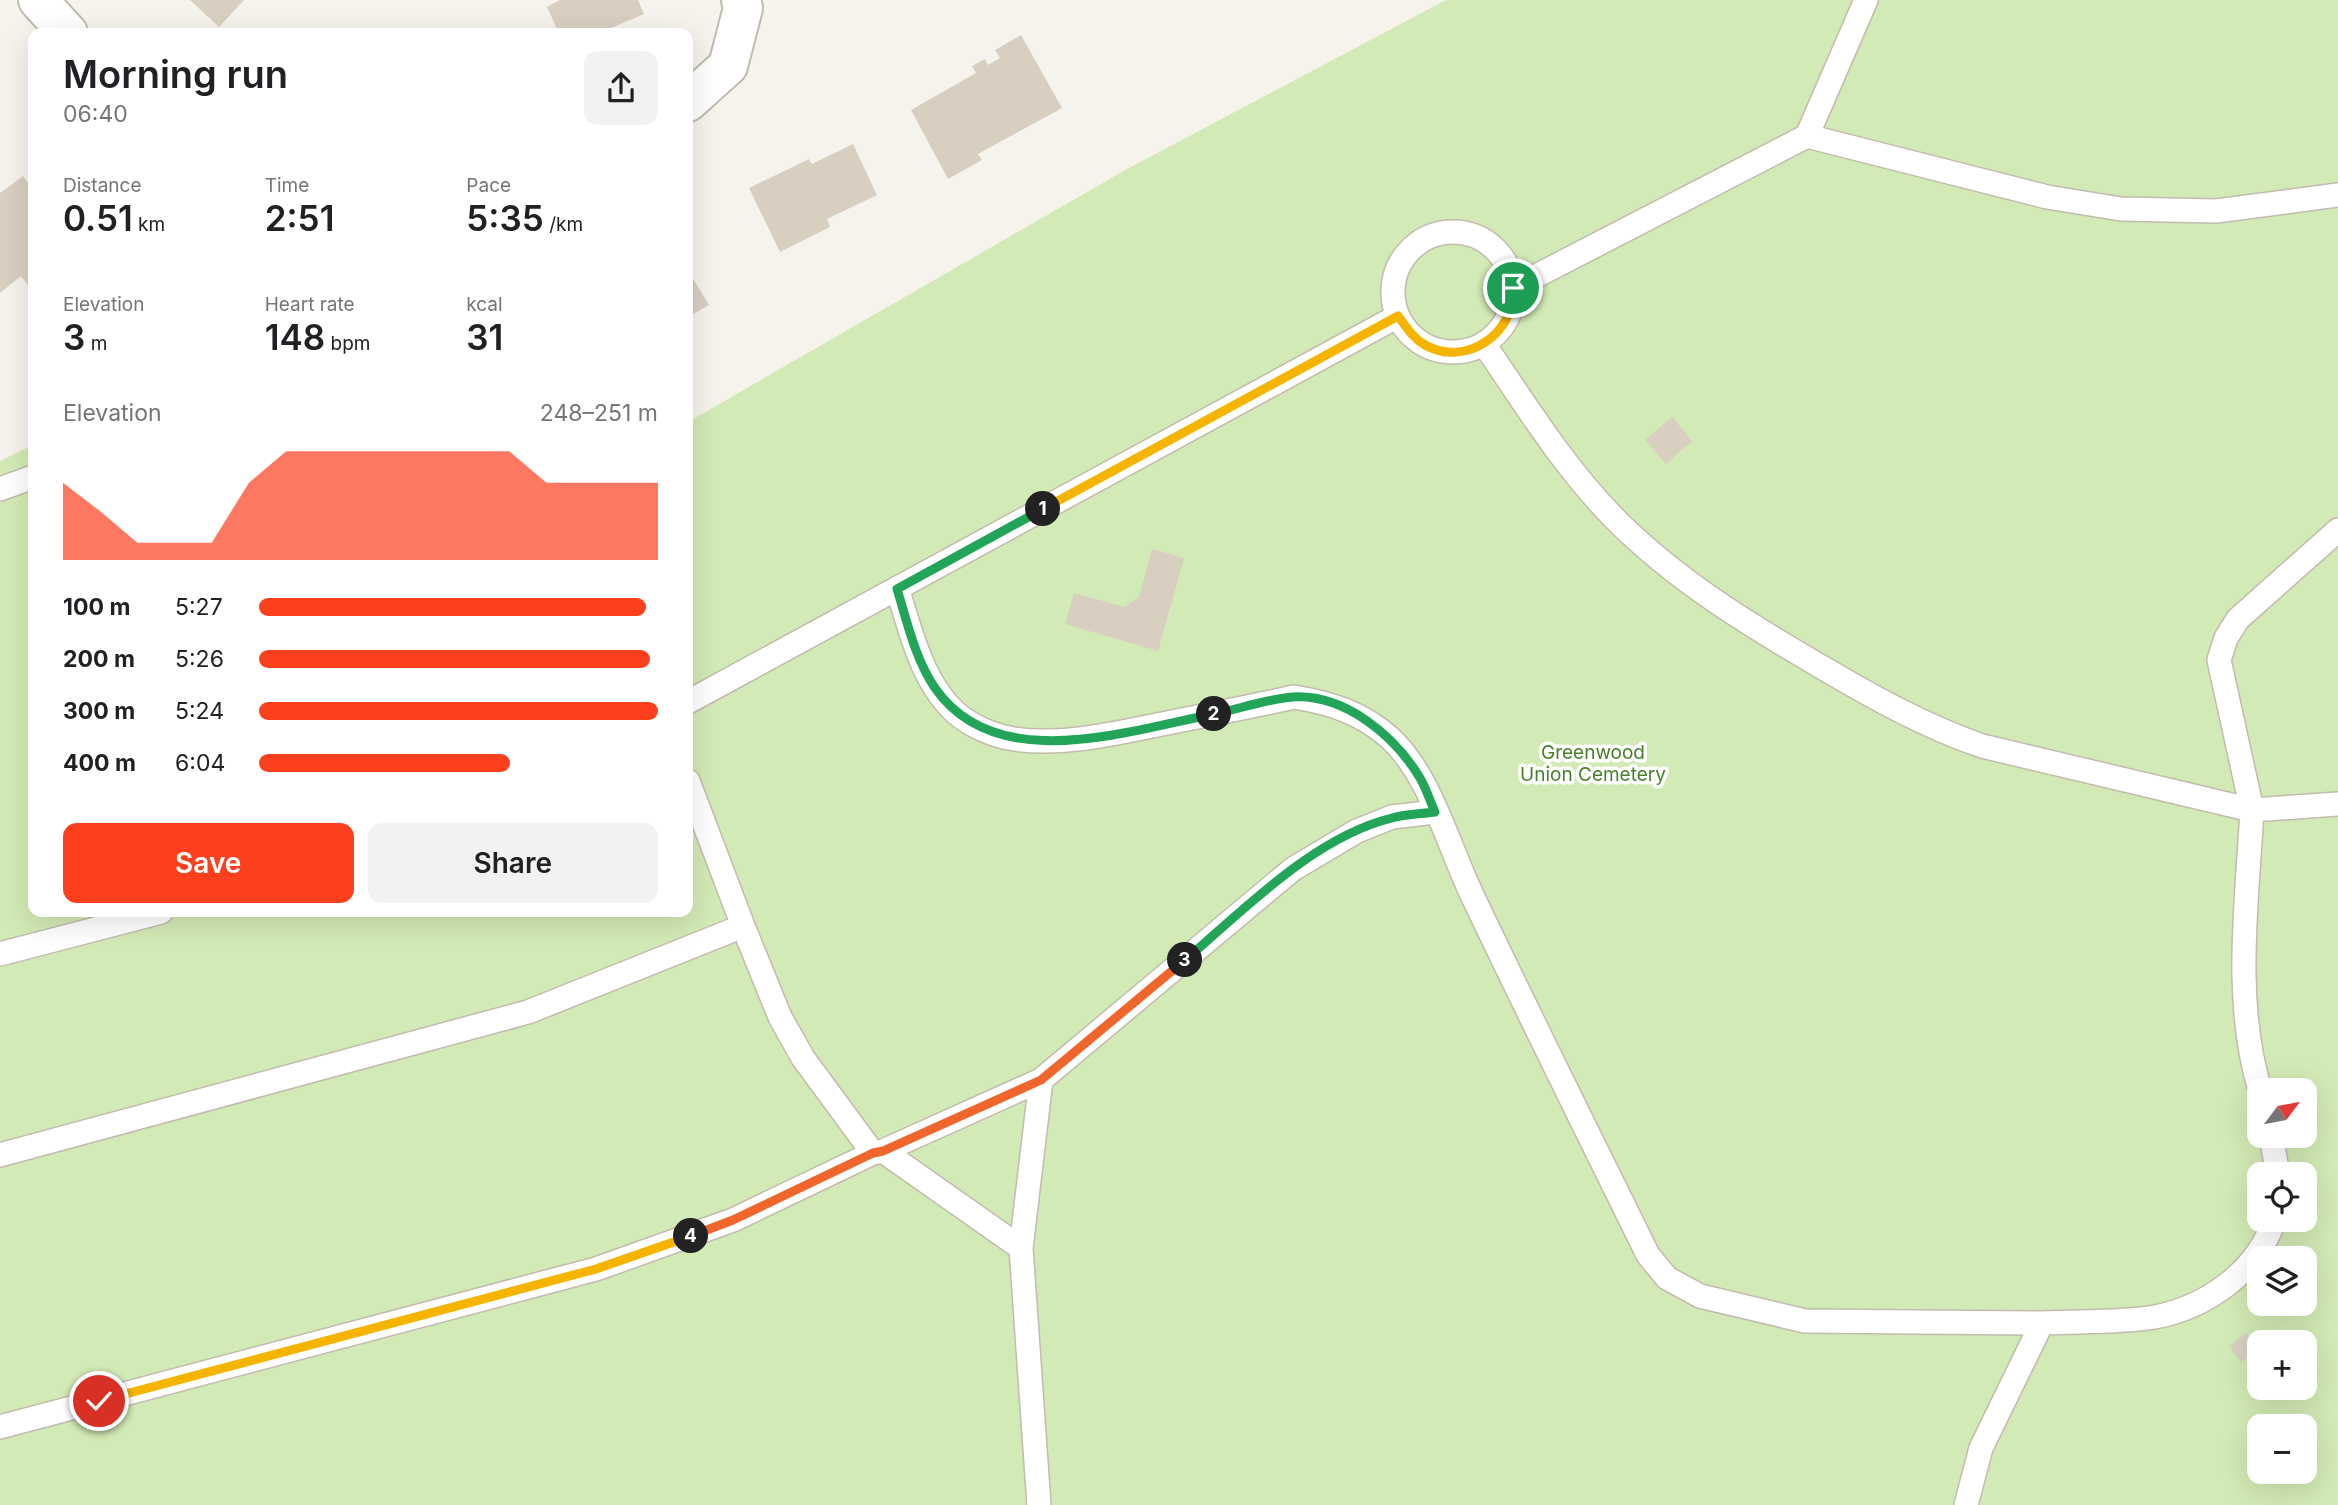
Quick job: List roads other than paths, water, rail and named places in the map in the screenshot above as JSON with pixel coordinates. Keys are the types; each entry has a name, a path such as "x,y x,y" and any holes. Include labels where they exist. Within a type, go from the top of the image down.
{"street":[{"path":"38,0 63,28"},
{"path":"693,98 728,66 743,8 741,0"}],"lane":[{"path":"1513,288 1807,136 1866,0"},
{"path":"1807,136 2047,197 2121,209 2216,211 2338,195"},
{"path":"1454,232 1474,235 1491,244 1504,259 1512,277 1513,288 1509,315 1499,332 1484,344 1465,351 1445,352 1426,345 1410,333 1398,316 1393,297 1395,276 1403,258 1418,244 1436,234 1454,232"},
{"path":"693,699 1398,316"},
{"path":"1484,344 1551,443 1615,519 1692,584 1766,635 1879,700 1945,734 1982,746 2252,810 2338,804"},
{"path":"0,489 28,479"},
{"path":"2257,1078 2244,960 2252,810 2219,660 2226,638 2238,619 2338,530"},
{"path":"897,589 920,660 934,687 956,713 984,730 1014,739 1100,736 1294,697 1325,702 1358,715 1391,739 1420,778 1471,894 1648,1255 1667,1278 1700,1296 1805,1321 2042,1323 2154,1317 2182,1310 2213,1295 2239,1276 2257,1255 2268,1232"},
{"path":"693,794 780,1017 803,1058 878,1152 1021,1248"},
{"path":"0,1427 596,1269 733,1220 1041,1080 1293,869 1357,831 1392,817 1435,812"},
{"path":"0,954 142,917"},
{"path":"0,1155 528,1012 743,926"},
{"path":"1039,1505 1021,1248 1041,1080"},
{"path":"1966,1505 1981,1448 2042,1323"}],"park label":[{"name":"Greenwood Union Cemetery","path":"1593,763"}]}
